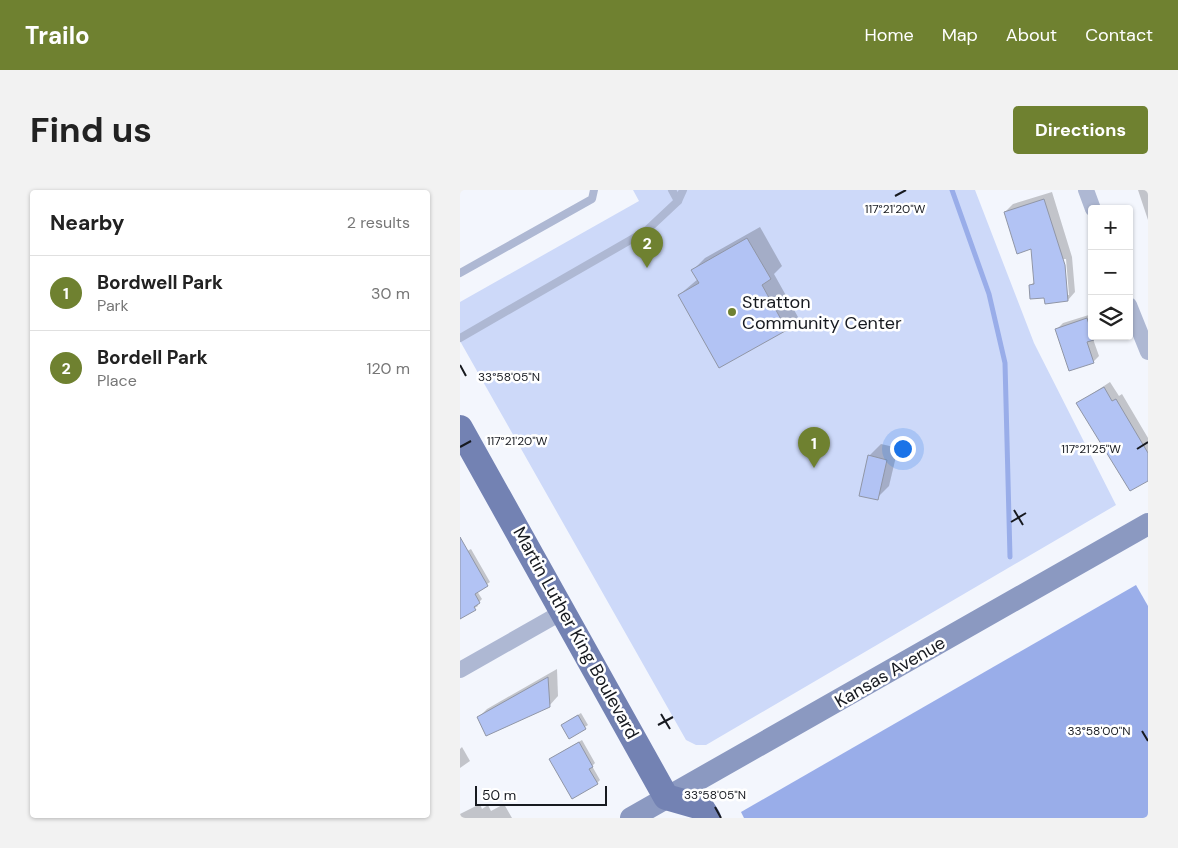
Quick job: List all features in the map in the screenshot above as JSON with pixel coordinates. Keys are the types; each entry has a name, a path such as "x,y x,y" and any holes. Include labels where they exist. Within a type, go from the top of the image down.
{"main road":[{"name":"Martin Luther King Boulevard","path":"460,428 564,611 666,808"},
{"path":"666,808 701,807 708,818"}],"street":[{"path":"1086,190 1092,205"},
{"path":"1133,315 1148,352"},
{"name":"Kansas Avenue","path":"631,818 666,808 756,748 1148,524"},
{"path":"460,670 564,611"}],"lane":[{"path":"460,273 592,199 594,190"},
{"path":"672,190 678,200"},
{"path":"460,338 646,231 678,200 683,190"}],"shaded area":[{"path":"633,190 975,190 1034,343 1116,505 706,745 696,745 686,740 460,341 460,302 639,201"}],"water":[{"path":"1136,585 1148,606 1148,818 744,818 741,812"}],"building":[{"path":"1044,199 1065,265 1068,301 1045,304 1044,298 1030,299 1029,285 1034,284 1031,249 1017,254 1004,212"},
{"name":"Stratton Community Center","path":"747,238 771,279 762,285 787,330 719,368 678,295 699,283 691,270"},
{"path":"1087,318 1088,340 1094,340 1087,342 1094,363 1069,371 1055,329"},
{"path":"1104,387 1112,401 1116,399 1148,453 1148,481 1130,491 1076,403"},
{"path":"868,455 887,460 878,500 859,496"},
{"path":"460,537 488,586 475,594 480,603 474,607 476,610 460,619"},
{"path":"548,677 550,707 486,736 477,717"},
{"path":"578,715 586,729 569,739 561,725"},
{"path":"579,742 593,767 589,769 598,784 572,799 549,759"}],"waterway":[{"path":"952,190 989,294 1005,363 1010,557"}],"place":[{"name":"Bordell Park","path":"647,268"},
{"name":"Stratton Community Center","path":"732,312"},
{"name":"Bordwell Park","path":"814,468"}]}
